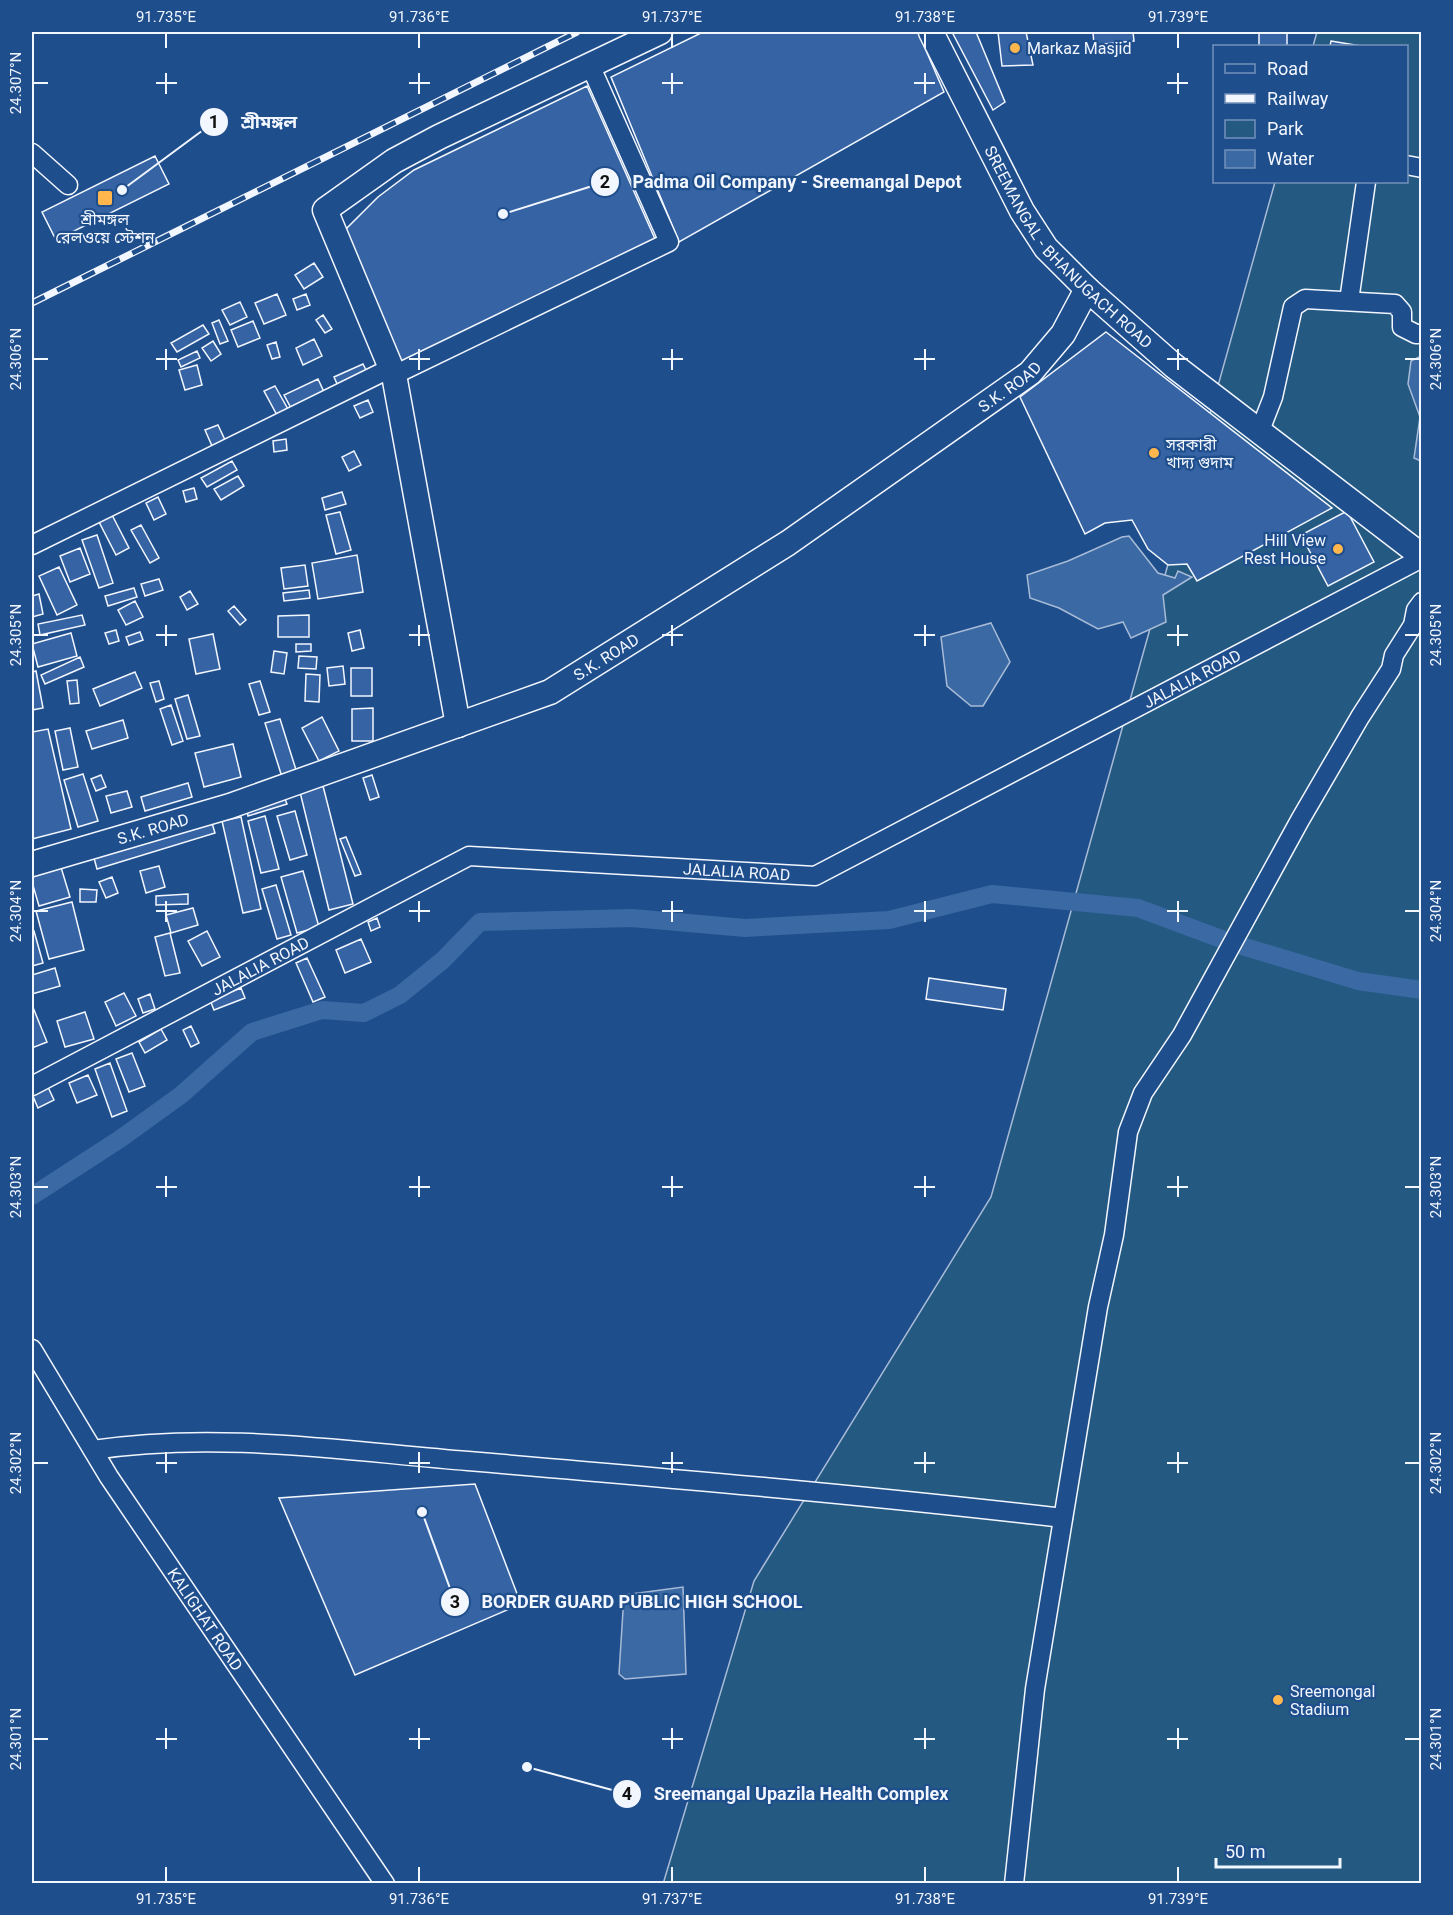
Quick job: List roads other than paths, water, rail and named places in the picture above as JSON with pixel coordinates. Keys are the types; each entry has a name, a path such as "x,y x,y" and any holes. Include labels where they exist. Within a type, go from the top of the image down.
{"main road":[{"path":"458,725 393,372 325,210 394,161 660,32"},
{"name":"SREEMANGAL - BHANUGACH ROAD","path":"931,32 1022,211 1046,248 1087,289 1174,366 1422,557"},
{"name":"S.K. ROAD","path":"32,864 230,806 550,692 797,536 1030,373 1064,334 1087,289"}],"street":[{"path":"32,545 669,242 590,65"},
{"path":"32,153 68,184"},
{"path":"1349,301 1366,183"},
{"path":"1259,433 1273,397 1293,307 1305,299 1395,304 1402,312 1402,327 1416,334 1422,334"},
{"name":"JALALIA ROAD","path":"32,1086 469,856 815,876 1422,557"},
{"path":"1014,1884 1035,1689 1098,1307 1114,1235 1128,1132 1143,1093 1182,1035 1300,820 1391,669 1394,655 1413,625 1416,610 1422,602"},
{"name":"KALIGHAT ROAD","path":"32,1349 109,1477 386,1884"},
{"path":"93,1450 137,1443 223,1441 561,1469 1063,1518"}],"water":[{"path":"1421,356 1421,461 1414,458 1420,417 1408,384 1411,361"},
{"path":"1129,536 1158,573 1175,578 1178,571 1192,577 1163,595 1166,622 1131,638 1123,622 1098,629 1059,608 1030,598 1027,575"},
{"path":"991,623 1010,662 983,706 971,706 947,686 941,637"},
{"path":"683,1587 686,1674 625,1679 619,1674 624,1595"}],"waterway":[{"path":"32,1196 120,1139 181,1095 252,1032 322,1010 364,1013 400,995 443,960 480,922 632,918 745,928 889,920 992,894 1138,908 1232,943 1358,981 1422,990"}],"railway":[{"path":"32,303 577,32"}],"place":[{"name":"Markaz Masjid","path":"1015,48"},
{"name":"শ্রীমঙ্গল","path":"122,190"},
{"name":"শ্রীমঙ্গল রেলওয়ে স্টেশন","path":"105,198"},
{"name":"Padma Oil Company - Sreemangal Depot","path":"503,214"},
{"name":"সরকারী খাদ্য গুদাম","path":"1154,453"},
{"name":"Hill View Rest House","path":"1338,549"},
{"name":"BORDER GUARD PUBLIC HIGH SCHOOL","path":"422,1512"},
{"name":"Sreemongal Stadium","path":"1278,1700"},
{"name":"Sreemangal Upazila Health Complex","path":"527,1767"}]}
